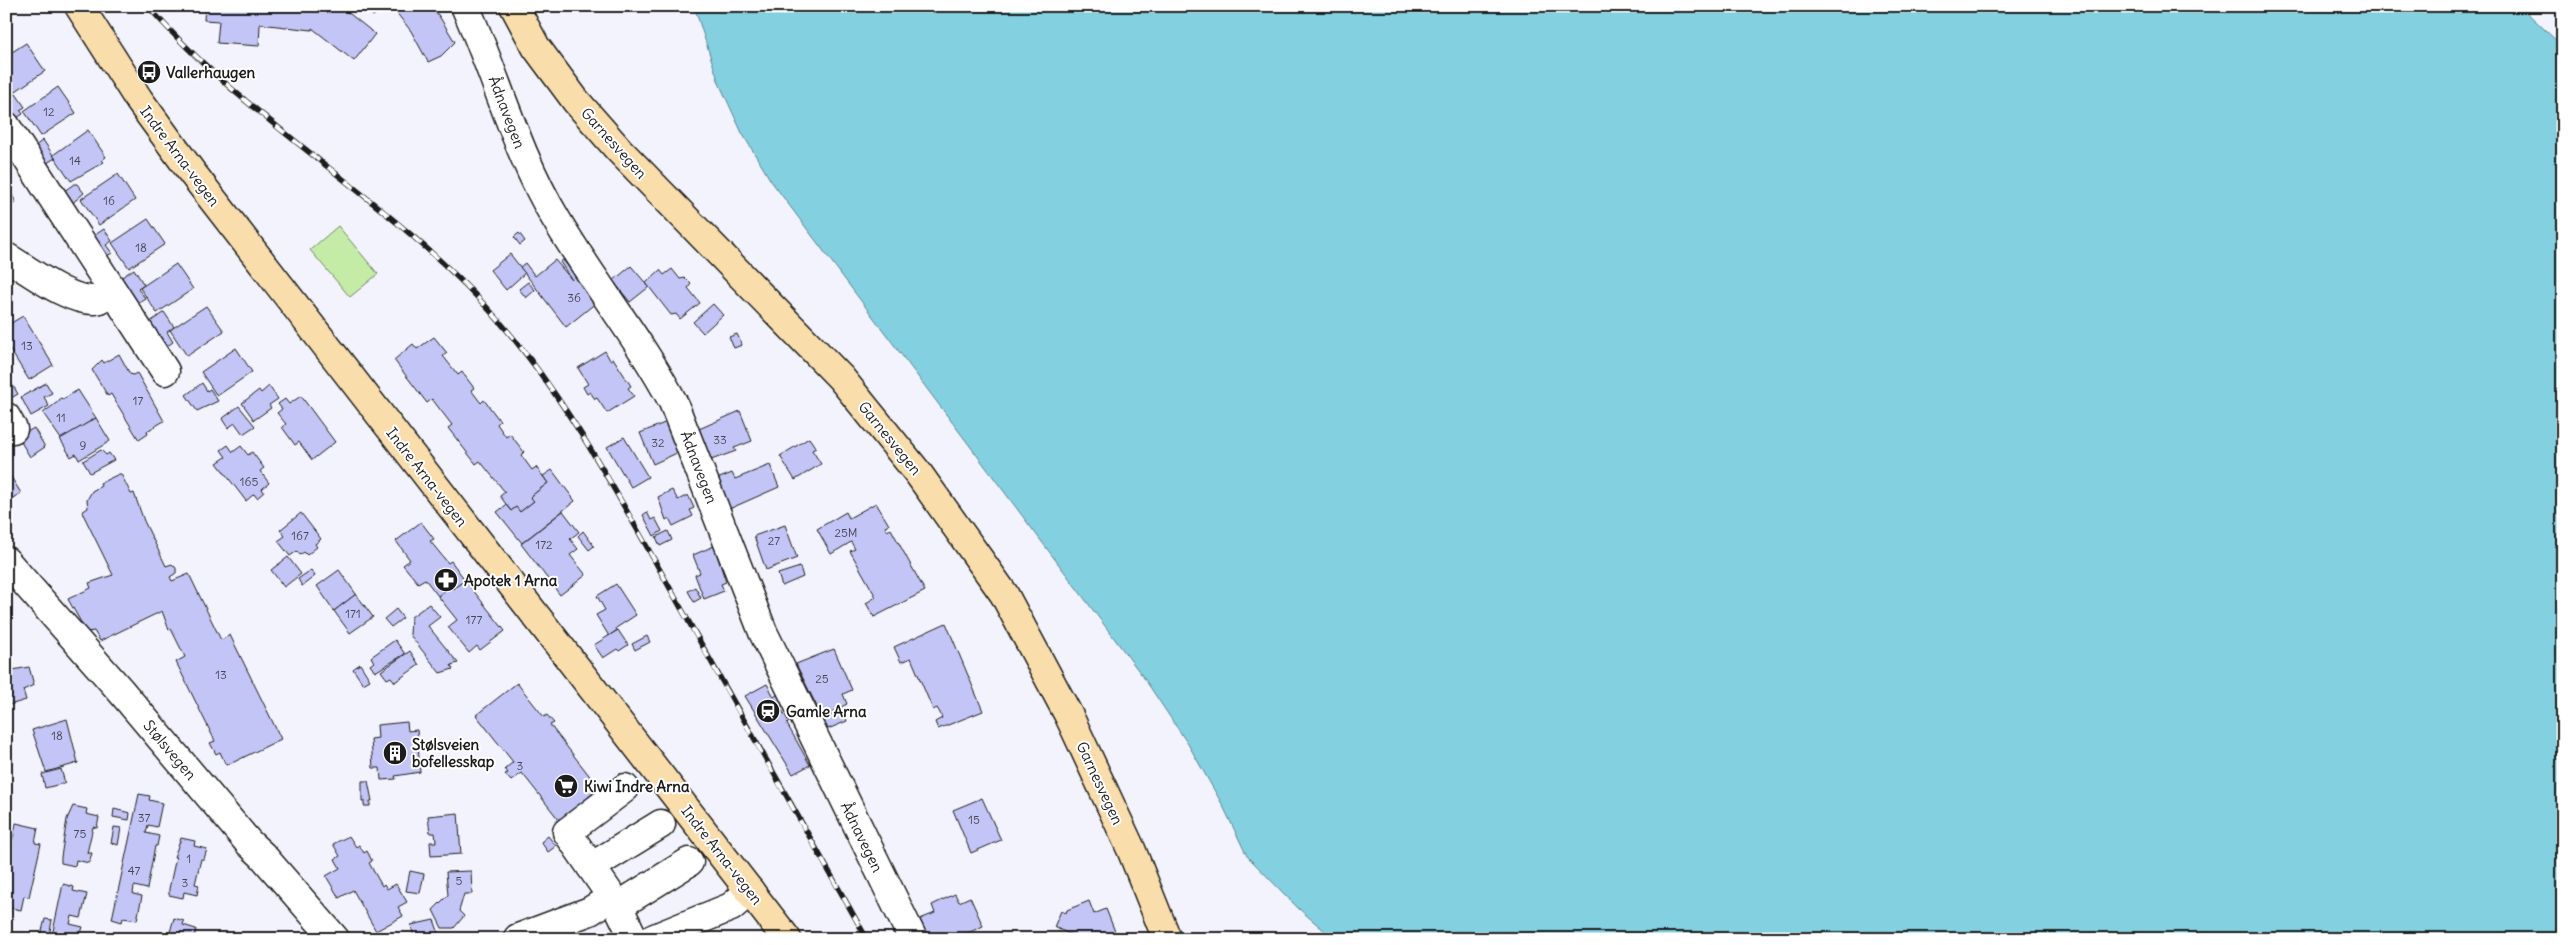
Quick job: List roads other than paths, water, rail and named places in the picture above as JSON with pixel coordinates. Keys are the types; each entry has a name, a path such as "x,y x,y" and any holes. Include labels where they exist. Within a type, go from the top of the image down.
{"main road":[{"name":"Indre Arna-vegen","path":"79,6 139,100 190,171 787,939"},
{"name":"Garnesvegen","path":"514,6 547,62 576,101 619,150 841,378 918,473 1004,594 1070,716 1168,939"}],"street":[{"name":"Ådnavegen","path":"465,6 528,166 552,212 655,368 673,402 762,632 913,939"},
{"path":"6,126 165,371"},
{"path":"6,257 67,294 82,300 97,300 112,291"},
{"name":"Stølsvegen","path":"6,561 120,690 242,836 262,854 335,939"},
{"path":"625,788 567,832 615,901 634,939"},
{"path":"591,867 660,824"},
{"path":"518,938 615,901 689,862"},
{"path":"652,939 731,907 750,891"}],"water":[{"path":"694,6 2520,6 2563,47 2563,939 1334,939 1298,908 1247,856 1222,804 1188,744 1144,678 771,181 742,133 719,83"}],"railway":[{"path":"148,6 188,48 230,87 365,196 452,272 492,313 519,345 568,414 614,488 867,939"}],"place":[{"name":"Vallerhaugen","path":"149,72"},
{"name":"Apotek 1 Arna","path":"446,580"},
{"name":"Gamle Arna","path":"768,711"},
{"name":"Stølsveien bofellesskap","path":"395,753"},
{"name":"Kiwi Indre Arna","path":"566,786"}]}
